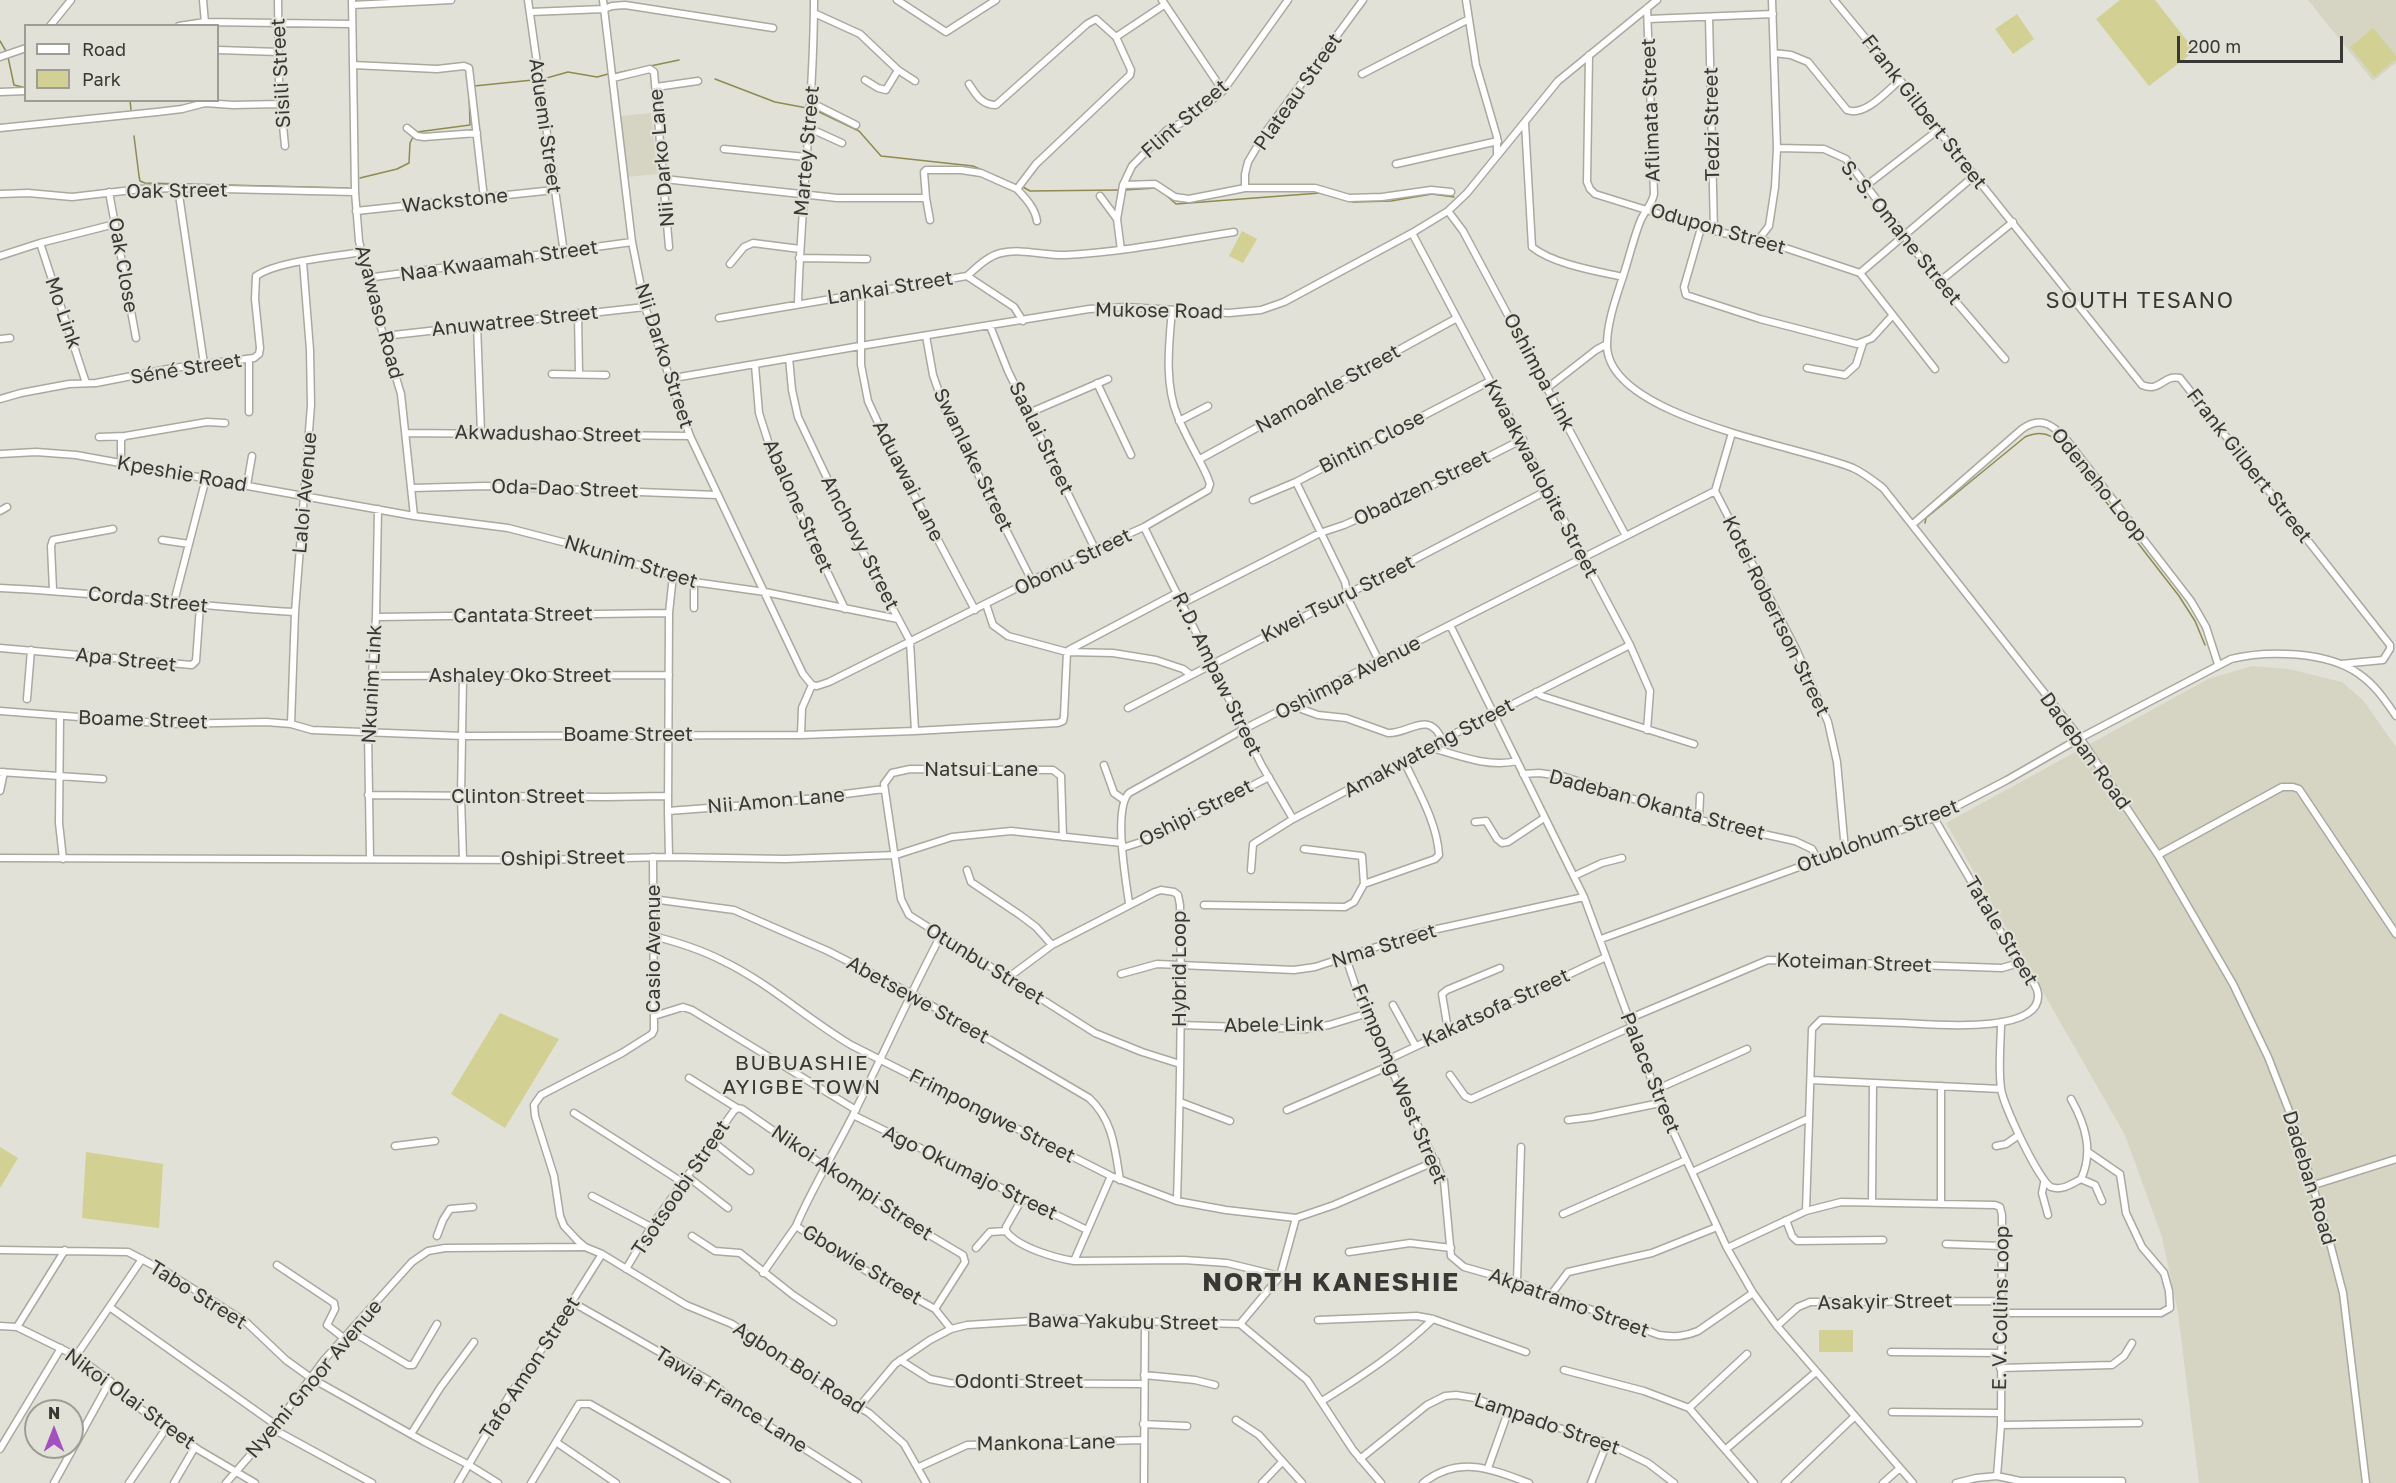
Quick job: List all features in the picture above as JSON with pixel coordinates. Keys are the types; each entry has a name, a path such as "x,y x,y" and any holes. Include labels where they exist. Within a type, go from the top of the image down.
{"street":[{"path":"52,24 71,0"},
{"path":"203,0 205,24 279,22 352,24"},
{"name":"Sisili Street","path":"278,0 280,104 285,146"},
{"path":"352,2 451,0"},
{"name":"Aduemi Street","path":"528,0 564,253"},
{"name":"Nii Darko Street","path":"603,0 632,242 645,307 668,379 690,436 803,674 812,685"},
{"name":"Martey Street","path":"798,303 803,193 812,104 814,0"},
{"path":"897,0 946,32 996,0"},
{"name":"Flint Street","path":"1121,250 1118,219 1123,185 1132,166 1167,130 1187,120 1223,91 1288,0"},
{"name":"Plateau Street","path":"1245,188 1248,162 1265,133 1363,0"},
{"path":"1466,0 1476,65 1498,141 1497,156"},
{"name":"Mukose Road","path":"668,379 860,345 1100,308 1243,313 1271,307 1412,233 1448,211 1462,199 1558,81 1657,0"},
{"path":"1759,239 1767,231 1772,214 1777,148 1772,0"},
{"name":"Frank Gilbert Street","path":"1834,0 2142,385 2149,388 2155,387 2170,377 2180,378 2390,645 2383,660 2341,664"},
{"name":"Ayawaso Road","path":"352,2 356,211 366,278 401,394 414,516"},
{"path":"1116,38 1163,3 1223,91"},
{"path":"530,12 604,9 619,5 773,28"},
{"name":"Aflimata Street","path":"1646,210 1652,203 1654,194 1647,8"},
{"path":"814,13 860,34 898,70 915,81"},
{"path":"1648,19 1773,14"},
{"name":"Tedzi Street","path":"1709,17 1714,231"},
{"path":"969,84 980,100 996,105 1087,24 1096,19 1116,38 1130,65 1130,75 1036,164 1019,186"},
{"path":"1362,74 1469,19"},
{"path":"2,56 24,49"},
{"path":"219,50 279,52"},
{"path":"1774,53 1791,55 1808,62 1846,110 1854,112 1863,110 1900,80"},
{"name":"Odupon Street","path":"1589,55 1587,182 1595,194 1701,228 1759,239 1860,273"},
{"path":"352,65 437,69 464,66 470,69 484,198"},
{"name":"Nii Darko Lane","path":"613,77 652,70 656,87 669,247"},
{"path":"865,81 886,90 898,70"},
{"path":"656,87 698,81"},
{"path":"0,92 24,91"},
{"path":"0,128 182,109 205,102 233,105 280,104"},
{"path":"812,104 856,125"},
{"path":"1525,123 1532,247 1542,255 1623,277"},
{"path":"407,128 424,137 477,133"},
{"path":"810,128 842,144"},
{"path":"1867,185 1938,130"},
{"path":"1395,164 1498,141"},
{"name":"S. S. Omane Street","path":"1777,148 1817,149 1836,153 1846,159 1940,282 2005,359"},
{"path":"724,149 806,158"},
{"path":"930,220 924,172 926,170 961,170 981,173 1019,186 1036,215 1037,221"},
{"path":"1935,369 1860,273 1974,176"},
{"path":"664,179 872,200 926,198"},
{"path":"1123,185 1155,184 1175,197 1189,199 1245,188 1315,188 1349,198 1400,196 1431,190 1451,192"},
{"path":"178,188 204,364"},
{"name":"Oak Street","path":"0,194 28,193 72,197 109,192 178,188 355,192"},
{"name":"Wackstone","path":"356,211 554,190"},
{"name":"Oak Close","path":"109,192 136,338"},
{"path":"1100,196 1118,219"},
{"path":"1546,389 1607,344 1623,277 1640,220 1646,210"},
{"name":"Oshimpa Link","path":"1448,211 1463,231 1626,536"},
{"path":"1940,282 2013,222"},
{"path":"0,256 40,243 115,224"},
{"path":"1701,228 1683,288 1686,295 1760,319 1857,344 1872,338 1892,316"},
{"name":"Lankai Street","path":"718,318 861,292 967,276 982,262 998,254 1010,252 1063,255 1121,250 1234,232"},
{"name":"Kwaakwaalobite Street","path":"1412,233 1630,645 1650,691 1647,730"},
{"name":"Naa Kwaamah Street","path":"366,278 632,242"},
{"name":"Mo Link","path":"40,243 86,383"},
{"path":"729,264 744,247 753,243 800,249"},
{"name":"Séné Street","path":"0,399 21,393 111,381 162,370 249,359 257,356 260,348 256,276 263,272 303,262 361,252"},
{"path":"799,258 867,259"},
{"name":"Laloi Avenue","path":"291,724 295,612 311,394 303,262"},
{"path":"967,276 1014,307 1023,321"},
{"name":"Aduawai Lane","path":"861,292 860,345 862,376 868,401 892,453 975,610"},
{"name":"Anuwatree Street","path":"384,336 645,307"},
{"name":"Obonu Street","path":"812,685 817,686 829,682 1095,549 1144,528 1209,490 1209,480 1175,410 1169,377 1172,310"},
{"path":"578,313 579,374"},
{"name":"Namoahle Street","path":"1200,459 1457,318"},
{"path":"477,324 481,433"},
{"name":"Saalai Street","path":"990,326 1008,370 1095,549"},
{"name":"Swanlake Street","path":"927,336 933,375 944,407 1032,580"},
{"path":"0,339 10,338"},
{"path":"1807,368 1845,375 1856,365 1863,343"},
{"name":"Dadeban Road","path":"1607,344 1612,364 1632,388 1665,408 1688,419 1859,471 1883,488 2080,738 2158,855 2234,984 2268,1058 2314,1185 2343,1293 2366,1483"},
{"name":"Anchovy Street","path":"789,358 792,390 798,417 856,538 910,641 915,731"},
{"path":"249,359 249,412"},
{"name":"Abalone Street","path":"755,365 759,413 774,460 845,609"},
{"path":"552,374 606,375"},
{"path":"1029,413 1107,379"},
{"name":"Bintin Close","path":"1253,500 1296,482 1490,381"},
{"path":"1097,383 1131,456"},
{"path":"1179,421 1208,406"},
{"path":"99,437 125,436 207,422 225,423"},
{"name":"Odeneho Loop","path":"1913,524 2026,426 2035,422 2046,423 2054,427 2066,439 2191,601 2206,627 2218,664"},
{"name":"Akwadushao Street","path":"406,433 690,436"},
{"path":"1715,491 1732,433"},
{"path":"121,463 121,439 125,436"},
{"name":"Obadzen Street","path":"1183,603 1320,532 1344,525 1421,491 1522,439"},
{"name":"Kpeshie Road","path":"0,454 50,452 364,507"},
{"path":"247,485 252,456"},
{"path":"174,602 206,478"},
{"path":"1296,482 1345,582 1353,610 1379,662"},
{"name":"Oda-Dao Street","path":"412,488 485,486 717,495"},
{"name":"Kwei Tsuru Street","path":"1128,708 1548,490"},
{"name":"Oshimpa Avenue","path":"1124,800 1134,790 1244,729 1715,491"},
{"name":"Kotei Robertson Street","path":"1715,491 1796,648 1828,722 1837,762 1845,850"},
{"name":"Nkunim Street","path":"364,507 533,533 694,582 765,592 898,619"},
{"name":"Nkunim Link","path":"370,860 368,732 376,617 378,509"},
{"name":"R.D. Ampaw Street","path":"1144,528 1244,729 1293,819"},
{"path":"53,590 51,546 53,540 113,529"},
{"path":"162,540 189,544"},
{"path":"669,857 669,613 673,575"},
{"path":"694,582 694,608"},
{"name":"Corda Street","path":"0,588 53,590 200,606 295,612"},
{"path":"1067,652 1074,646 1177,593"},
{"path":"986,604 993,626 1008,636 1067,652 1113,653 1156,660 1183,669 1191,675"},
{"name":"Apa Street","path":"0,648 192,665 196,661 200,606"},
{"name":"Cantata Street","path":"376,617 669,613"},
{"name":"Palace Street","path":"1450,625 1584,897 1660,1103 1727,1248 1777,1326 1913,1483"},
{"name":"Amakwateng Street","path":"1251,870 1253,844 1293,819 1442,740 1630,645"},
{"path":"27,699 31,650"},
{"name":"Boame Street","path":"0,711 171,724 266,722 291,724 312,730 463,736 801,735 915,731 1063,721 1067,652"},
{"name":"Otublohum Street","path":"1601,939 1934,818 2230,658 2258,654 2306,656 2341,664 2357,672 2374,686 2396,716"},
{"name":"Ashaley Oko Street","path":"372,676 669,675"},
{"path":"463,677 461,797 463,859"},
{"path":"801,735 802,708 812,685"},
{"path":"1536,692 1542,696 1694,744"},
{"path":"1293,706 1318,715 1346,718 1394,734 1418,725 1430,726 1438,732 1442,740"},
{"path":"60,716 59,823 63,859"},
{"path":"1429,747 1482,761 1502,763 1517,761"},
{"path":"1364,884 1426,864 1439,855 1438,839 1434,827 1404,761"},
{"path":"1104,765 1113,793 1124,800 1122,846 1129,903"},
{"name":"Natsui Lane","path":"884,789 884,784 892,774 910,769 1053,770 1061,776 1063,837"},
{"path":"0,791 2,772 103,779"},
{"name":"Dadeban Okanta Street","path":"1523,774 1539,773 1562,776 1699,820 1795,841 1812,849 1818,860"},
{"name":"Oshipi Street","path":"0,858 536,860 669,857 785,859 896,855 952,837 988,831 1027,832 1122,846 1144,842 1269,777"},
{"path":"2158,855 2282,787 2293,787 2299,789 2396,934"},
{"name":"Nii Amon Lane","path":"668,811 765,804 884,789"},
{"name":"Otunbu Street","path":"884,789 901,899 906,912 915,921 1105,1038 1180,1064"},
{"name":"Clinton Street","path":"368,795 668,796"},
{"path":"1699,820 1700,796"},
{"path":"1475,822 1489,824 1502,843 1508,842 1544,818"},
{"name":"Tatale Street","path":"1810,1080 1812,1029 1815,1023 1821,1020 1964,1026 2001,1022 2030,1012 2036,1004 2038,994 2032,981 2019,963 1934,818"},
{"path":"1203,905 1345,907 1354,902 1364,884 1362,856 1304,849"},
{"name":"Casio Avenue","path":"585,1247 564,1226 560,1216 554,1176 535,1116 534,1105 541,1095 646,1039 654,1030 653,857"},
{"path":"1574,876 1602,863 1622,858"},
{"path":"967,870 971,882 1036,927 1052,945"},
{"name":"Hybrid Loop","path":"1009,977 1052,945 1129,903 1161,890 1178,895 1181,964 1177,1201"},
{"name":"Nma Street","path":"1121,974 1148,965 1181,964 1294,970 1315,967 1419,933 1584,897"},
{"name":"Abetsewe Street","path":"652,898 734,910 828,951 910,993 1089,1098 1102,1110 1112,1132 1120,1180"},
{"name":"Frimpongwe Street","path":"653,936 683,943 725,962 790,1003 824,1029 1120,1180"},
{"name":"Gbowie Street","path":"940,937 910,993 855,1113 824,1167 796,1226 854,1264 935,1309 951,1329"},
{"name":"Kakatsofa Street","path":"1287,1110 1388,1063 1414,1046 1606,957"},
{"name":"Frimpomg West Street","path":"1346,958 1365,1014 1444,1181 1451,1248"},
{"name":"Koteiman Street","path":"1628,1019 1768,960 2002,968 2019,963"},
{"path":"1449,1030 1442,994 1500,968"},
{"path":"1393,1005 1414,1046"},
{"name":"Ago Okumajo Street","path":"654,1016 683,1007 692,1010 855,1113 1087,1230"},
{"name":"Abele Link","path":"1180,1025 1306,1029 1365,1014"},
{"path":"2001,1022 2001,1089 2019,1135 2044,1183 2053,1188 2062,1188 2081,1179 2087,1163 2088,1152 2083,1126 2071,1099"},
{"path":"1450,1075 1467,1098 1471,1099 1631,1027"},
{"path":"1655,1090 1747,1049"},
{"name":"Nikoi Akompi Street","path":"689,1078 751,1115 889,1211 963,1255 965,1262 935,1309"},
{"path":"1806,1211 1807,1119 1810,1080 2001,1089"},
{"path":"1872,1201 1873,1084"},
{"path":"1941,1086 1941,1203"},
{"path":"1180,1102 1230,1120"},
{"path":"1568,1120 1660,1103"},
{"name":"Tsotsoobi Street","path":"626,1269 684,1179 737,1108"},
{"path":"574,1113 728,1208"},
{"path":"1692,1172 1807,1119"},
{"path":"1996,1146 2006,1144 2019,1135"},
{"path":"395,1146 435,1141"},
{"path":"712,1141 750,1171"},
{"path":"1517,1282 1521,1147"},
{"path":"2001,1313 2168,1311 2170,1304 2164,1273 2142,1247 2129,1222 2124,1208 2120,1174 2088,1152"},
{"path":"2314,1185 2396,1159"},
{"path":"1563,1214 1686,1160"},
{"path":"1120,1180 1177,1201 1226,1210 1296,1218 1334,1205 1436,1161"},
{"path":"1074,1262 1111,1176"},
{"path":"2081,1179 2095,1185 2102,1201"},
{"path":"2044,1183 2042,1193 2048,1215"},
{"path":"592,1196 651,1227"},
{"path":"1006,1231 1022,1199"},
{"name":"E. V. Collins Loop","path":"1727,1248 1806,1211 1841,1202 1941,1203 2000,1207 2002,1215 2001,1425 1997,1476"},
{"path":"437,1236 442,1221 450,1209 473,1207"},
{"path":"1240,1324 1280,1276 1296,1218"},
{"path":"1786,1220 1792,1236 1797,1241 1883,1240"},
{"path":"763,1273 796,1226"},
{"path":"1550,1296 1568,1272 1652,1253 1716,1227"},
{"path":"976,1248 990,1232 1006,1231 1021,1243 1056,1258 1074,1262 1184,1260 1227,1263 1280,1276"},
{"path":"692,1236 715,1251 740,1253 763,1273 833,1322"},
{"path":"1349,1252 1410,1243 1451,1248"},
{"path":"1946,1244 2001,1246"},
{"name":"Nyemi Gnoor Avenue","path":"226,1483 275,1427 324,1360 412,1262 428,1251 445,1248 585,1247"},
{"name":"Agbon Boi Road","path":"585,1247 602,1254 686,1305 732,1324 813,1380 859,1407 897,1436 919,1467 926,1483"},
{"name":"Akpatramo Street","path":"1451,1248 1453,1259 1464,1267 1517,1282 1659,1335 1681,1337 1698,1331 1754,1293"},
{"name":"Tabo Street","path":"0,1250 128,1252 168,1273 246,1322 286,1360 311,1378 498,1483"},
{"path":"17,1328 65,1250"},
{"name":"Tafo Amon Street","path":"458,1483 509,1396 602,1254"},
{"path":"76,1356 111,1308 142,1259"},
{"path":"276,1264 334,1303 335,1309 327,1325 345,1339"},
{"name":"Asakyir Street","path":"1777,1326 1798,1307 1810,1302 2001,1301"},
{"name":"Tawia France Lane","path":"572,1302 710,1382 744,1410 858,1483"},
{"path":"111,1308 275,1427 372,1483"},
{"path":"1318,1320 1417,1316 1434,1318 1526,1352"},
{"path":"1322,1401 1365,1374 1407,1343 1434,1318"},
{"name":"Bawa Yakubu Street","path":"859,1407 888,1370 930,1340 951,1329 976,1324 1040,1320 1240,1324 1299,1371 1322,1401 1360,1459 1382,1483"},
{"path":"1144,1321 1144,1483"},
{"path":"351,1331 408,1365 413,1365 437,1324"},
{"name":"Nikoi Olai Street","path":"0,1326 17,1328 76,1356 111,1381 125,1398 235,1473 255,1483"},
{"path":"411,1434 440,1388 474,1342"},
{"path":"2000,1368 2112,1365 2124,1356 2132,1343"},
{"path":"0,1449 61,1348"},
{"path":"1891,1352 2001,1353"},
{"path":"1689,1408 1747,1354"},
{"name":"Odonti Street","path":"900,1360 925,1377 941,1382 1144,1384"},
{"path":"1564,1370 1652,1393 1689,1408 1754,1483"},
{"path":"1726,1449 1816,1372"},
{"path":"1144,1375 1195,1380 1215,1385"},
{"path":"54,1483 111,1381"},
{"name":"Lampado Street","path":"1360,1459 1426,1405 1445,1396 1456,1395 1475,1398 1508,1412 1607,1443 1648,1462 1674,1483"},
{"path":"531,1483 579,1404 587,1403 727,1483"},
{"path":"1488,1468 1508,1412"},
{"path":"1892,1412 2000,1413"},
{"path":"1785,1483 1855,1416"},
{"path":"1236,1420 1259,1435 1302,1483"},
{"path":"2001,1425 2139,1423"},
{"path":"1143,1424 1187,1426"},
{"path":"129,1483 167,1427"},
{"name":"Mankona Lane","path":"919,1467 967,1445 1143,1440"},
{"path":"556,1442 616,1483"},
{"path":"1591,1483 1607,1443"},
{"path":"174,1483 195,1446"},
{"path":"1262,1483 1282,1462"},
{"path":"1424,1483 1434,1475 1464,1467 1488,1468 1529,1483"},
{"path":"1883,1483 1900,1468"},
{"path":"1956,1483 1997,1476 2020,1481 2122,1481"}],"shaded area":[{"path":"2308,0 2396,0 2396,63 2373,81"},
{"path":"651,113 658,174 627,177 620,116"},
{"path":"2252,666 2289,669 2342,682 2363,700 2396,747 2396,1483 2199,1483 2178,1313 2162,1237 2125,1135 1946,823 2208,679"}],"green space":[{"path":"2120,0 2155,0 2195,51 2149,86 2096,19"},
{"path":"2017,14 2034,39 2013,54 1995,29"},
{"path":"2373,28 2396,56 2396,59 2374,77 2350,47"},
{"path":"1242,231 1257,239 1243,263 1229,256"},
{"path":"500,1013 559,1039 505,1128 451,1094"},
{"path":"0,1147 18,1158 0,1188"},
{"path":"86,1152 163,1164 159,1228 82,1218"},
{"path":"1819,1330 1853,1330 1853,1352 1819,1352"}],"waterway":[{"path":"0,41 7,53"},
{"path":"8,57 14,85 24,88"},
{"path":"617,73 679,60"},
{"path":"543,79 568,72 597,77 608,74"},
{"path":"715,79 775,102 807,108"},
{"path":"474,86 533,80"},
{"path":"417,132 470,125 469,91"},
{"path":"130,102 131,110"},
{"path":"815,110 859,131 881,156 973,166 1018,186"},
{"path":"360,178 397,169 409,163 410,143 414,135"},
{"path":"134,136 140,181 145,183 348,188"},
{"path":"1023,187 1030,191 1119,190"},
{"path":"1124,190 1156,188"},
{"path":"1160,190 1176,204 1320,193 1354,202 1391,201 1432,194 1454,197"},
{"path":"1925,523 1926,518 2025,437 2042,433 2049,435 2065,449 2179,596 2195,621 2205,645"}],"district":[{"name":"SOUTH TESANO","path":"2140,301"},
{"name":"BUBUASHIE AYIGBE TOWN","path":"802,1075"},
{"name":"NORTH KANESHIE","path":"1331,1283"}]}
